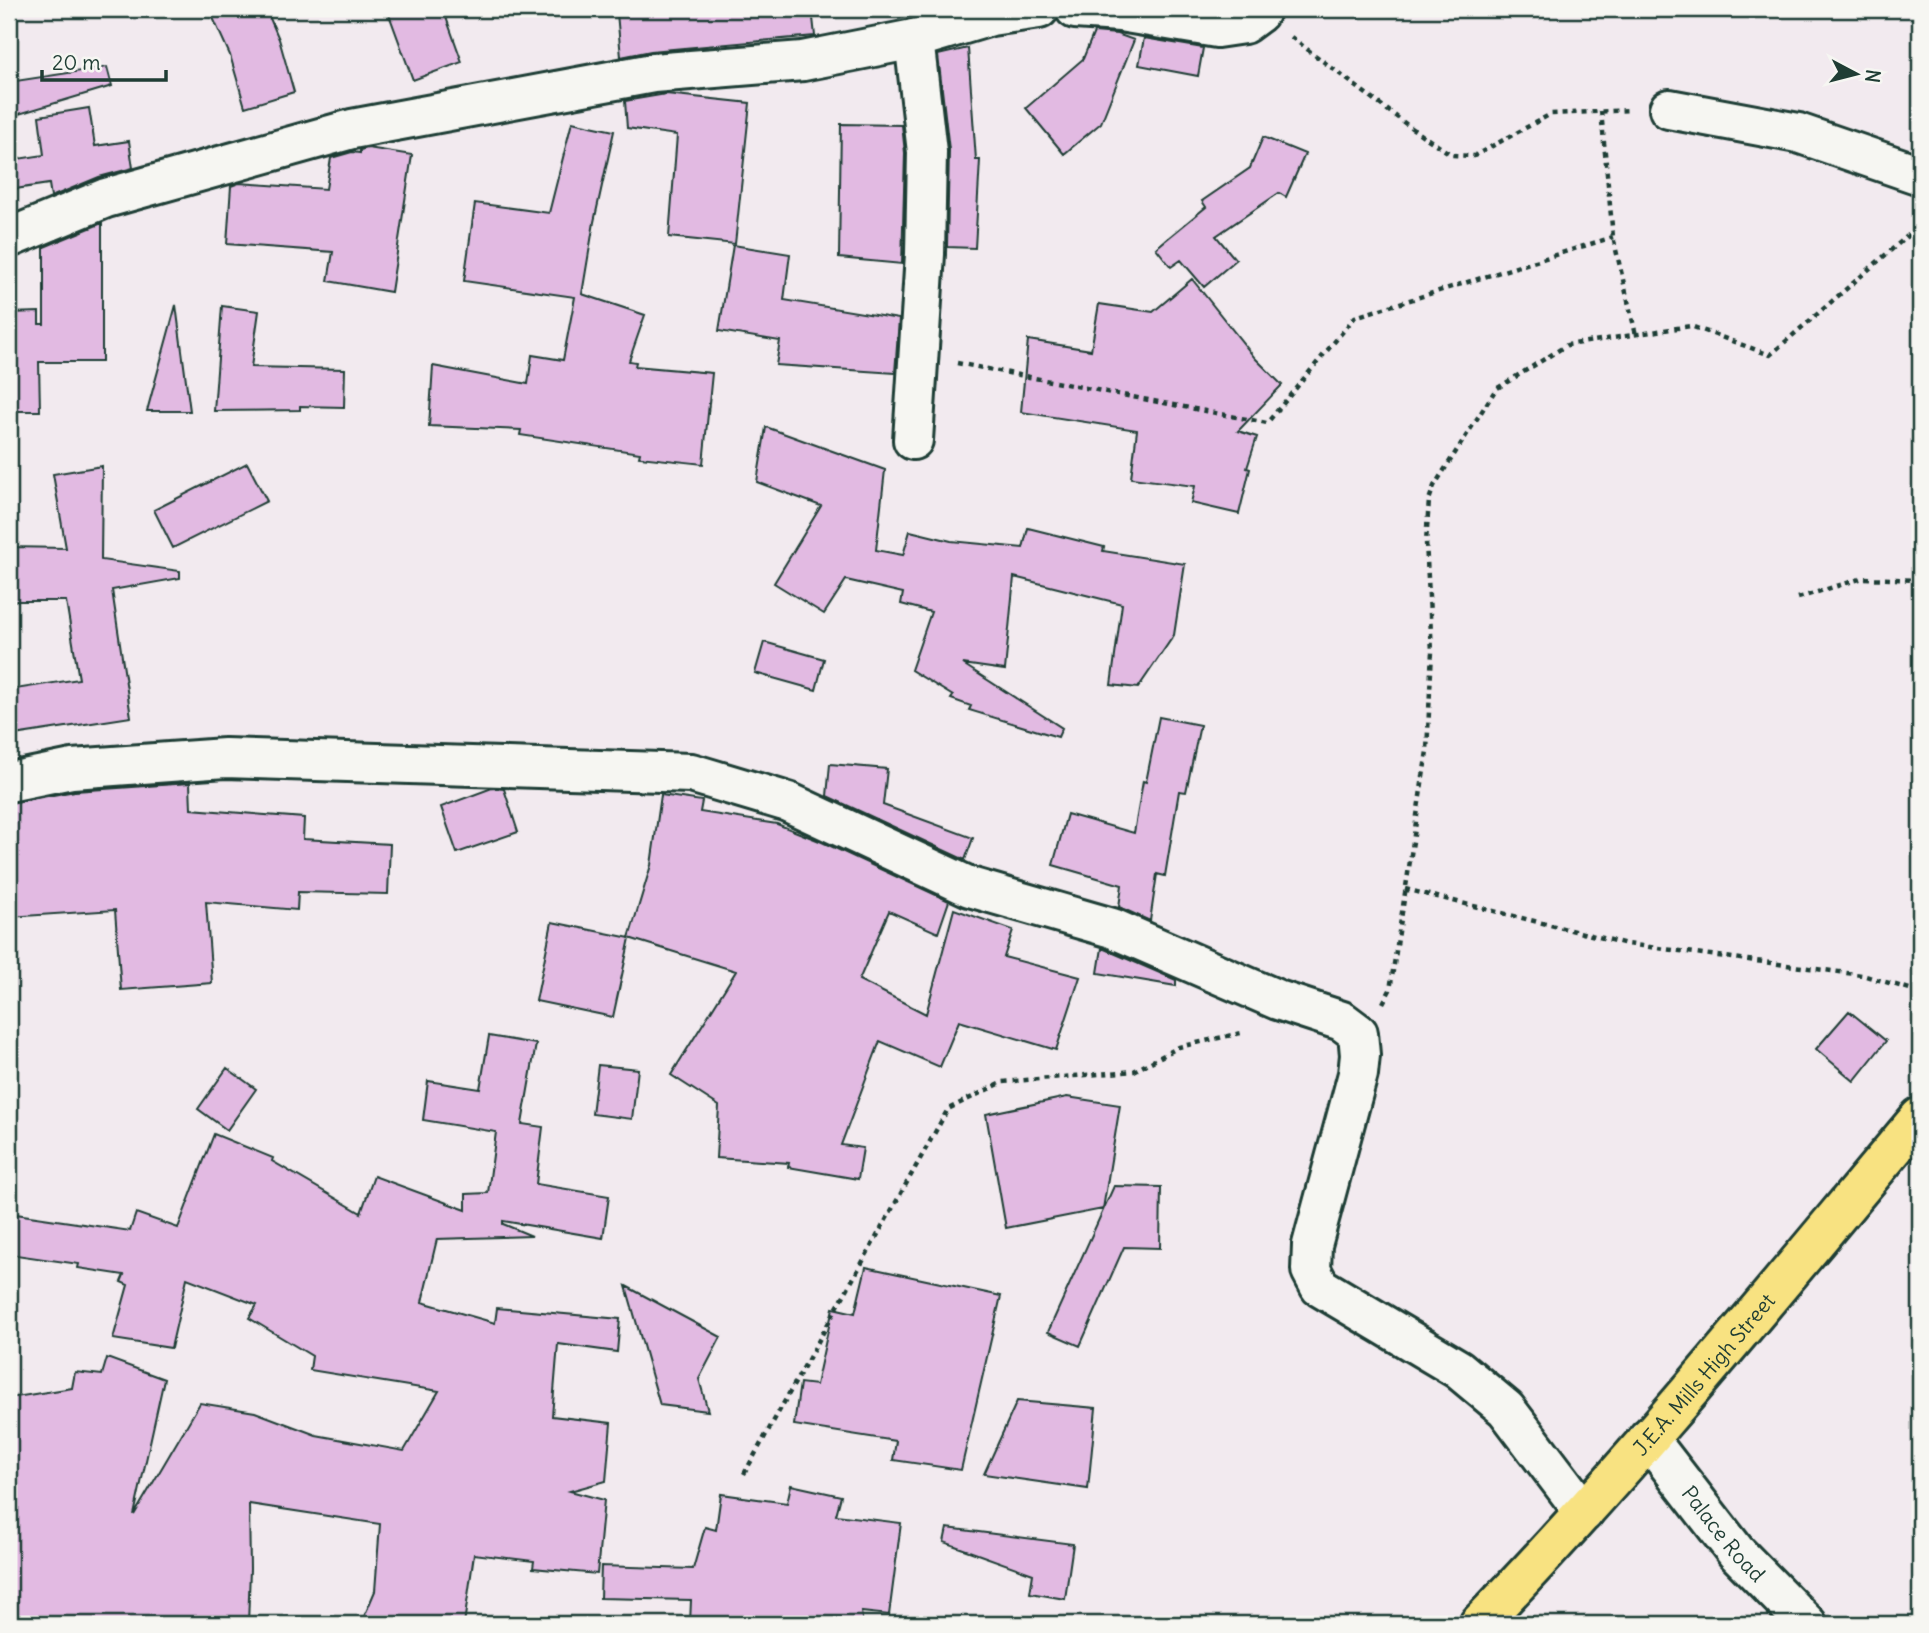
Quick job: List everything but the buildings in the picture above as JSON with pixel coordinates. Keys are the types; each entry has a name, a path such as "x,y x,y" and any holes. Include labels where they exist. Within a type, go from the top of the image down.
{"highway":[{"name":"J.E.A. Mills High Street","path":"1479,1624 1648,1438 1920,1117"}],"street":[{"path":"9,238 106,198 352,129 653,74 803,61 914,39 991,16 1039,9"},
{"path":"1075,9 1120,12 1217,29 1244,24 1260,11"},
{"path":"913,440 925,254 927,152 914,39"},
{"path":"1669,109 1798,133 1920,175"},
{"path":"9,782 72,769 225,758 691,773 788,802 970,887 1112,928 1278,1000 1342,1021 1358,1033 1358,1074 1312,1245 1311,1270 1320,1287 1458,1369 1506,1409 1584,1511"},
{"name":"Palace Road","path":"1648,1438 1736,1552 1807,1624"}],"path":[{"path":"1260,11 1410,127 1452,155 1474,156 1551,114 1669,109"},
{"path":"1601,111 1613,237 1636,335"},
{"path":"1358,1033 1377,1012 1390,990 1427,751 1432,651 1426,542 1429,500 1434,486 1496,389 1567,345 1691,326 1770,355 1920,225"},
{"path":"919,356 1267,423 1355,317 1613,237"},
{"path":"1798,597 1863,578 1920,580"},
{"path":"1405,889 1627,944 1862,975 1920,992"},
{"path":"744,1474 948,1109 1003,1082 1133,1071 1179,1047 1256,1029"}]}
